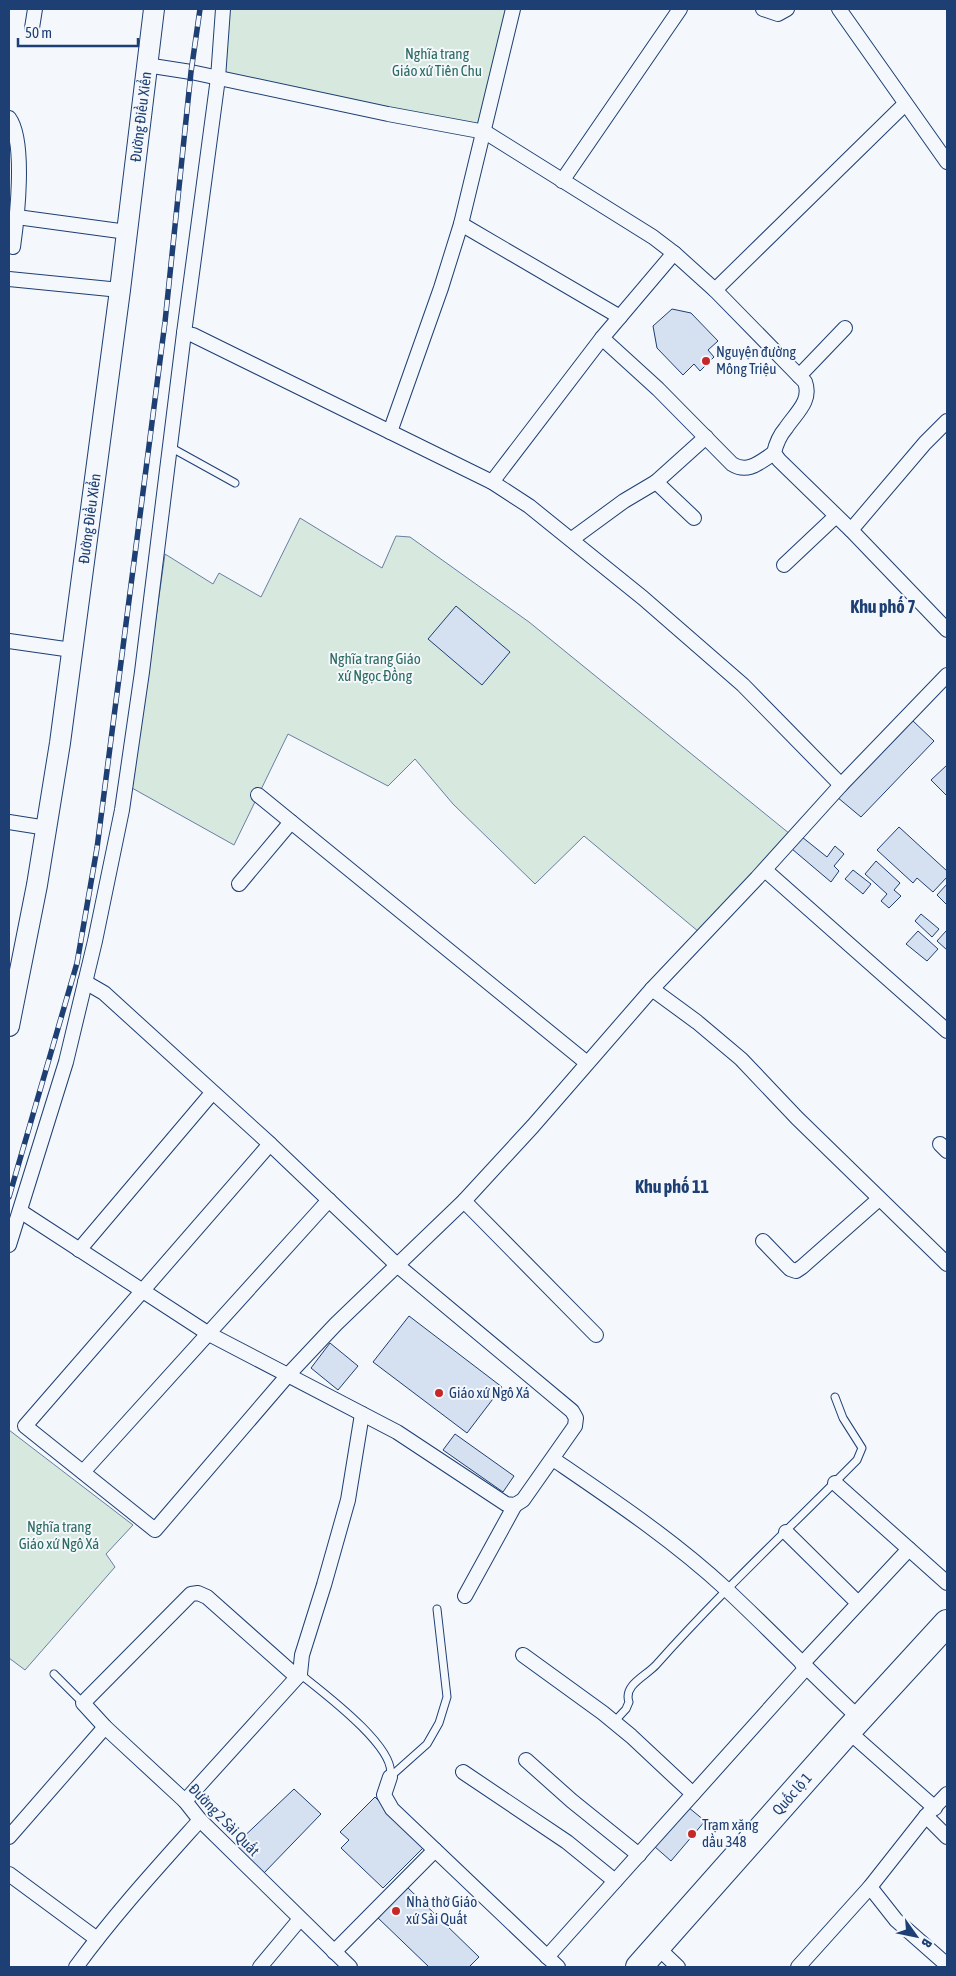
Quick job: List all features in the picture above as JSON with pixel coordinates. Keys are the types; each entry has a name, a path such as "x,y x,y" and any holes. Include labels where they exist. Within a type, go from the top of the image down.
{"highway":[{"name":"Quốc lộ 1","path":"639,1967 947,1622"}],"street":[{"path":"32,28 34,9"},
{"name":"Đường Điều Xiển","path":"10,1020 47,828 120,290 154,9"},
{"path":"9,1245 66,1062 95,941 122,810 142,672 218,78 223,9"},
{"path":"390,432 441,288 461,224 485,132 512,9"},
{"path":"562,181 680,9"},
{"path":"763,9 778,14 787,9"},
{"path":"839,9 947,162"},
{"path":"146,65 485,132 674,252 715,290 805,382 808,390 803,406 784,430 774,453 754,466 745,469 738,468 658,389 602,338"},
{"path":"715,290 905,104"},
{"path":"9,118 12,123 18,152 17,217 13,247"},
{"path":"17,217 127,232"},
{"path":"461,224 620,317"},
{"path":"492,482 602,338 674,252"},
{"path":"9,279 120,290"},
{"path":"799,376 845,328"},
{"path":"184,333 193,335 492,482 529,506 643,598 743,686 841,785"},
{"path":"851,530 925,443 947,421"},
{"path":"572,539 624,500 656,482 706,437"},
{"path":"774,453 947,630"},
{"path":"656,482 694,518"},
{"path":"784,565 836,516"},
{"path":"9,641 72,650"},
{"path":"270,1144 25,1426 155,1530 288,1374 336,1324 464,1201 652,989 765,870 841,785 947,675"},
{"path":"258,795 588,1063"},
{"path":"9,822 47,828"},
{"path":"239,884 291,822"},
{"path":"765,870 947,1031"},
{"path":"85,982 104,993 270,1144 397,1265 572,1410 576,1418 575,1426 523,1500 515,1506 465,1596"},
{"path":"652,989 697,1022 741,1059 797,1118 947,1264"},
{"path":"79,1250 212,1093"},
{"path":"763,1241 790,1269 796,1271 802,1268 879,1198"},
{"path":"83,1472 329,1200"},
{"path":"464,1201 596,1335"},
{"path":"20,1212 209,1334 397,1432 506,1504 515,1506"},
{"path":"185,1801 298,1675 302,1655 348,1500 362,1414"},
{"path":"553,1459 674,1545 726,1589 804,1666 930,1812 947,1837"},
{"path":"835,1483 947,1583"},
{"path":"786,1532 858,1603"},
{"path":"547,1957 693,1794 858,1603 909,1549"},
{"path":"87,1699 192,1594 198,1593 207,1597 298,1675"},
{"path":"522,1655 614,1722 693,1794"},
{"name":"Đường 2 Sài Quất","path":"87,1699 104,1727 185,1801 200,1820 350,1967"},
{"path":"9,1837 104,1727"},
{"path":"526,1760 572,1801 639,1855"},
{"path":"463,1772 567,1842 615,1881"},
{"path":"390,1777 384,1795 392,1808 558,1967"},
{"path":"798,1967 870,1887 930,1812 947,1794"},
{"path":"76,1967 152,1873 200,1820"},
{"path":"334,1952 435,1850"},
{"path":"9,1874 97,1939"},
{"path":"870,1887 896,1920 947,1965"},
{"path":"260,1967 300,1919"},
{"path":"657,1947 678,1967"}],"lane":[{"path":"170,447 235,483"},
{"path":"614,1722 626,1709 629,1702 628,1690 653,1669 726,1589 857,1460 862,1448 842,1418 835,1397"},
{"path":"390,1777 427,1744 439,1723 447,1697 438,1609"},
{"path":"54,1674 87,1699"},
{"path":"298,1675 364,1727 389,1762 392,1771 390,1777"}],"green space":[{"name":"Nghĩa trang Giáo xứ Tiên Chu","path":"228,9 506,9 480,125 386,108 224,73"},
{"name":"Nghĩa trang Giáo xứ Ngọc Đồng","path":"300,518 382,568 396,536 410,537 529,622 790,834 699,932 584,836 535,884 453,804 415,759 388,786 288,734 234,845 132,788 165,554 213,584 219,573 261,597"},
{"name":"Nghĩa trang Giáo xứ Ngô Xá","path":"9,1430 133,1525 106,1554 115,1567 25,1670 9,1658"}],"building":[{"path":"672,309 691,313 718,341 708,350 714,357 700,371 694,364 683,375 657,348 653,326"},
{"path":"456,606 510,652 482,685 428,639"},
{"path":"912,720 934,741 861,817 837,797"},
{"path":"947,765 947,796 931,780"},
{"path":"899,827 947,871 947,877 933,892 917,878 913,883 877,850"},
{"path":"802,837 827,857 835,846 844,854 834,866 839,871 831,882 792,849"},
{"path":"876,861 900,883 894,890 901,896 889,908 881,901 887,894 865,874"},
{"path":"853,870 871,884 863,894 845,879"},
{"path":"947,884 947,905 937,895"},
{"path":"921,914 939,929 932,937 915,921"},
{"path":"918,931 938,949 927,961 906,944"},
{"path":"946,931 947,933 947,950 937,941"},
{"path":"409,1316 502,1387 467,1433 373,1362"},
{"path":"330,1343 358,1366 338,1390 311,1368"},
{"path":"455,1434 514,1476 503,1492 443,1450"},
{"path":"294,1789 321,1814 263,1874 235,1845"},
{"path":"375,1797 425,1846 383,1888 341,1848 349,1840 340,1832"},
{"path":"688,1807 705,1821 671,1861 654,1846"},
{"path":"406,1886 479,1957 469,1967 429,1967 377,1917"}],"railway":[{"path":"9,1197 77,963 97,848 165,322 191,72 200,9"}],"place":[{"name":"Nguyện đường Mông Triệu","path":"706,361"},
{"name":"Giáo xứ Ngô Xá","path":"439,1393"},
{"name":"Trạm xăng dầu 348","path":"692,1834"},
{"name":"Nhà thờ Giáo xứ Sài Quất","path":"396,1911"}],"district":[{"name":"Khu phố 7","path":"883,607"},
{"name":"Khu phố 11","path":"672,1187"}]}
